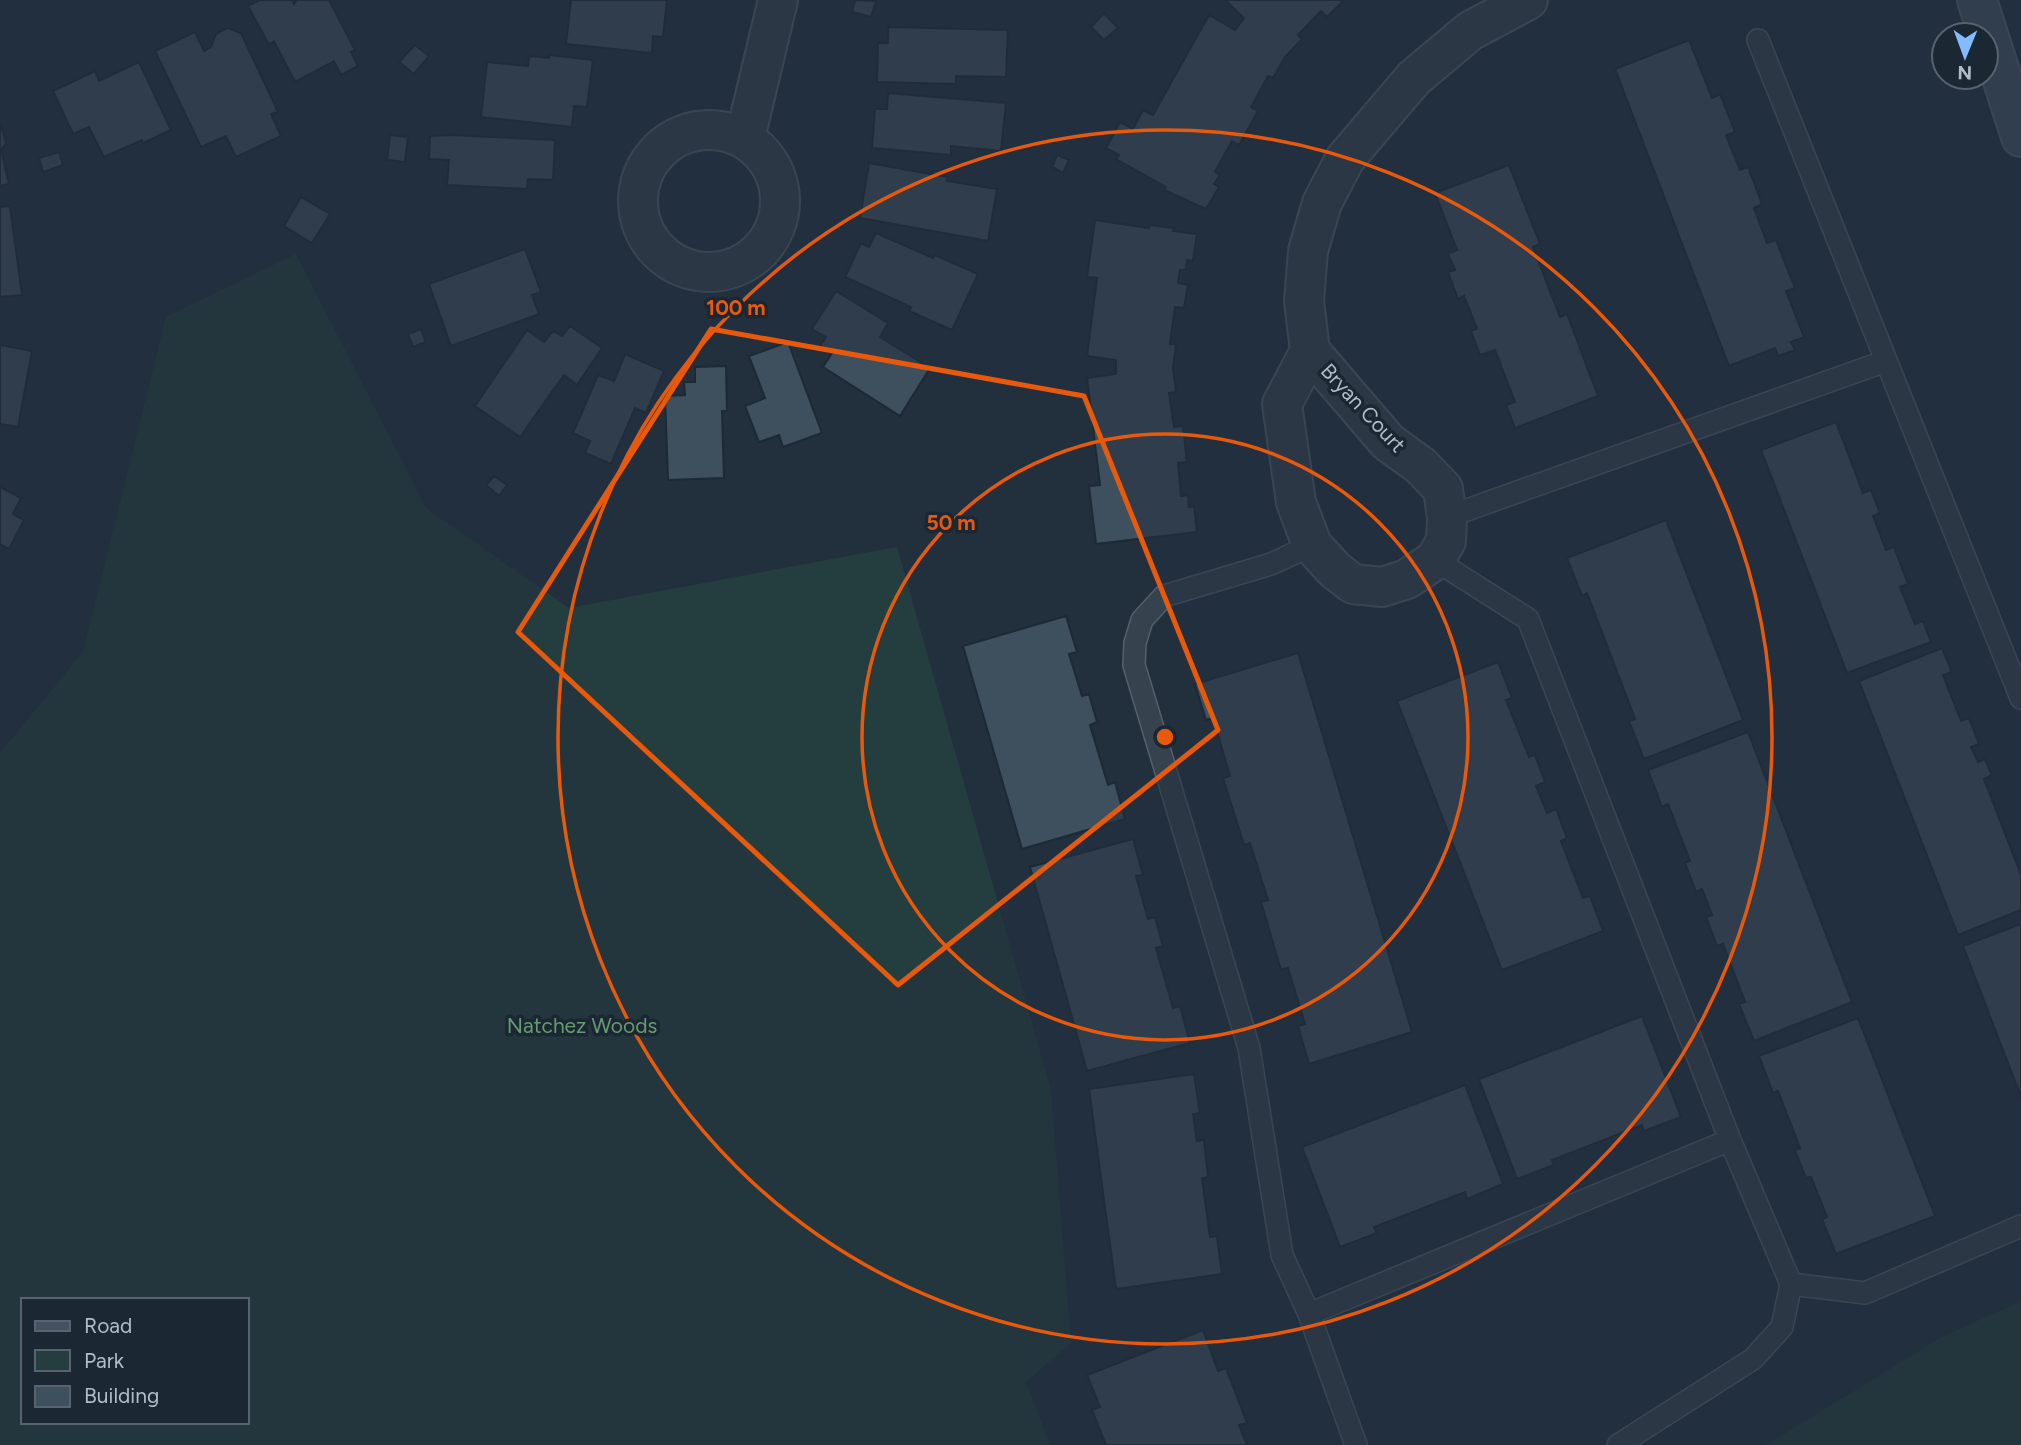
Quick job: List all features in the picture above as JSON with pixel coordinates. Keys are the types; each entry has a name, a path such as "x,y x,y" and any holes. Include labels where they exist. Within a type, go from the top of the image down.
{"main road":[{"path":"1977,0 2021,137"}],"street":[{"path":"745,138 778,0"},
{"name":"Bryan Court","path":"1310,351 1282,404 1296,502 1312,545 1335,570 1353,584 1382,587 1407,579 1435,560 1446,541 1447,517 1443,489 1421,466 1388,442 1310,351 1304,302 1308,251 1322,203 1345,159 1414,78 1469,31 1528,0"}],"lane":[{"path":"1758,40 2021,698"},
{"path":"1447,517 1886,361"},
{"path":"1312,545 1271,564 1164,596 1142,620 1135,643 1134,665 1249,1048 1282,1255 1309,1314 1356,1445"},
{"path":"1435,560 1528,619 1730,1140 1791,1284 1782,1327 1753,1359 1618,1445"},
{"path":"1309,1314 1730,1140"},
{"path":"1791,1284 1865,1293 2021,1226"}],"highlighted area":[{"path":"711,329 1084,396 1218,730 898,985 518,632"}],"green space":[{"name":"Natchez Woods","path":"296,254 426,508 569,608 897,547 1051,1090 1071,1343 1026,1382 1050,1445 0,1445 0,753 83,652 166,317"},
{"path":"2021,1301 2021,1445 1766,1445 1942,1337"}],"building":[{"path":"260,0 292,0 294,4 297,0 329,0 355,50 351,52 358,66 341,75 334,61 295,82 274,41 269,45 248,6"},
{"path":"571,0 667,0 663,37 653,36 652,53 566,44"},
{"path":"855,0 876,1 871,17 852,12"},
{"path":"1225,0 1344,0 1327,17 1321,11 1298,35 1302,39 1285,57 1273,78 1268,76 1251,107 1258,111 1239,145 1232,141 1215,172 1220,175 1214,184 1219,187 1206,209 1164,190 1166,187 1116,159 1119,155 1106,148 1120,122 1133,129 1143,110 1153,115 1209,15 1235,30 1244,18"},
{"path":"1104,13 1118,28 1104,40 1091,27"},
{"path":"888,27 1008,30 1006,77 956,76 956,84 877,82 878,43 888,43"},
{"path":"227,28 241,33 278,112 271,114 281,136 236,157 226,136 201,147 155,51 195,32 204,51 211,47 216,34"},
{"path":"1689,40 1712,98 1720,94 1735,132 1726,135 1740,170 1748,167 1762,204 1754,208 1767,243 1776,240 1795,288 1786,291 1804,337 1791,342 1795,350 1778,356 1775,348 1729,366 1615,69"},
{"path":"415,45 429,56 414,74 399,62"},
{"path":"549,55 593,60 587,107 574,106 572,127 481,117 487,62 528,66 529,56 549,58"},
{"path":"139,62 171,130 104,157 89,127 73,134 53,91 95,71 99,81"},
{"path":"888,93 1006,103 1001,151 951,146 951,155 872,148 875,109 887,109"},
{"path":"0,123 6,143 1,150 9,184 0,186"},
{"path":"390,135 408,137 405,162 387,160"},
{"path":"430,136 555,140 553,180 528,179 527,189 447,185 449,160 429,159"},
{"path":"59,152 63,165 43,172 39,158"},
{"path":"1057,155 1069,160 1063,173 1052,167"},
{"path":"869,163 947,177 947,181 997,189 988,241 860,218"},
{"path":"1509,165 1540,244 1533,247 1560,317 1567,314 1598,396 1515,428 1506,405 1515,402 1495,350 1480,355 1471,331 1477,329 1464,296 1458,299 1448,272 1455,270 1448,254 1457,250 1435,193"},
{"path":"301,197 330,214 312,243 284,226"},
{"path":"10,206 22,295 0,297 0,207"},
{"path":"1095,220 1149,228 1149,225 1174,228 1173,231 1197,234 1193,261 1187,260 1186,270 1180,270 1178,283 1188,285 1184,308 1175,307 1170,344 1176,344 1173,368 1176,392 1169,393 1174,427 1183,426 1187,462 1178,463 1181,496 1188,495 1189,507 1194,506 1197,532 1096,544 1089,486 1100,485 1087,378 1116,374 1116,360 1087,356 1097,278 1087,277"},
{"path":"876,233 978,274 952,330 909,311 911,307 845,277 861,243 869,247"},
{"path":"525,249 541,292 532,295 539,314 451,346 429,284"},
{"path":"836,291 888,323 880,337 930,368 900,416 823,367 832,353 820,346 826,337 812,329"},
{"path":"570,326 602,348 577,385 564,375 520,437 475,406 527,330 544,342 553,331 562,336"},
{"path":"421,329 426,342 413,347 408,334"},
{"path":"788,342 822,433 783,447 779,435 759,442 745,406 765,398 749,356"},
{"path":"0,345 32,351 18,427 0,424"},
{"path":"625,354 664,371 646,413 635,408 611,464 585,453 590,441 573,433 598,375 614,381"},
{"path":"726,366 727,411 722,411 724,478 668,480 665,396 685,395 684,382 695,382 695,367"},
{"path":"1836,422 1863,493 1871,490 1880,513 1873,516 1886,550 1894,547 1908,584 1900,587 1915,624 1923,621 1931,642 1847,673 1761,450"},
{"path":"494,476 507,485 499,496 486,485"},
{"path":"0,487 21,498 13,514 24,520 9,549 0,544"},
{"path":"1666,520 1743,720 1644,759 1629,721 1635,719 1587,593 1582,596 1567,558"},
{"path":"1066,616 1077,652 1069,654 1082,696 1089,694 1097,722 1090,725 1108,785 1115,782 1125,819 1022,849 963,646"},
{"path":"1942,648 1952,672 1943,675 1961,721 1969,718 1979,744 1971,747 1978,762 1985,759 1992,775 1984,779 2021,875 2021,910 1958,935 1859,681"},
{"path":"1298,653 1412,1032 1309,1064 1298,1026 1305,1024 1288,968 1281,970 1261,902 1268,900 1250,843 1244,845 1223,778 1230,776 1213,718 1206,720 1195,684"},
{"path":"1498,662 1512,698 1506,700 1529,757 1535,755 1545,782 1536,786 1547,813 1556,809 1567,838 1561,841 1583,898 1590,896 1603,931 1502,970 1397,701"},
{"path":"1748,732 1852,1002 1754,1041 1739,1004 1745,1002 1723,944 1717,946 1706,917 1712,915 1702,889 1696,892 1685,863 1690,861 1668,804 1662,807 1648,770"},
{"path":"1133,839 1143,875 1136,876 1148,919 1155,917 1163,946 1156,948 1173,1008 1180,1006 1190,1043 1087,1071 1030,867"},
{"path":"2021,924 2021,1097 1963,946"},
{"path":"1642,1016 1681,1117 1644,1131 1642,1125 1552,1160 1554,1165 1517,1179 1479,1079"},
{"path":"1858,1018 1935,1216 1836,1254 1822,1219 1827,1217 1811,1177 1806,1178 1795,1150 1800,1148 1778,1091 1773,1093 1759,1056"},
{"path":"1194,1074 1200,1113 1193,1114 1197,1141 1204,1140 1208,1177 1202,1178 1210,1237 1217,1236 1222,1274 1116,1289 1089,1089"},
{"path":"1465,1085 1503,1184 1467,1199 1465,1192 1374,1227 1377,1233 1340,1247 1302,1147"},
{"path":"1203,1330 1218,1371 1226,1368 1247,1423 1239,1425 1247,1445 1106,1445 1092,1410 1100,1407 1087,1375"}]}
